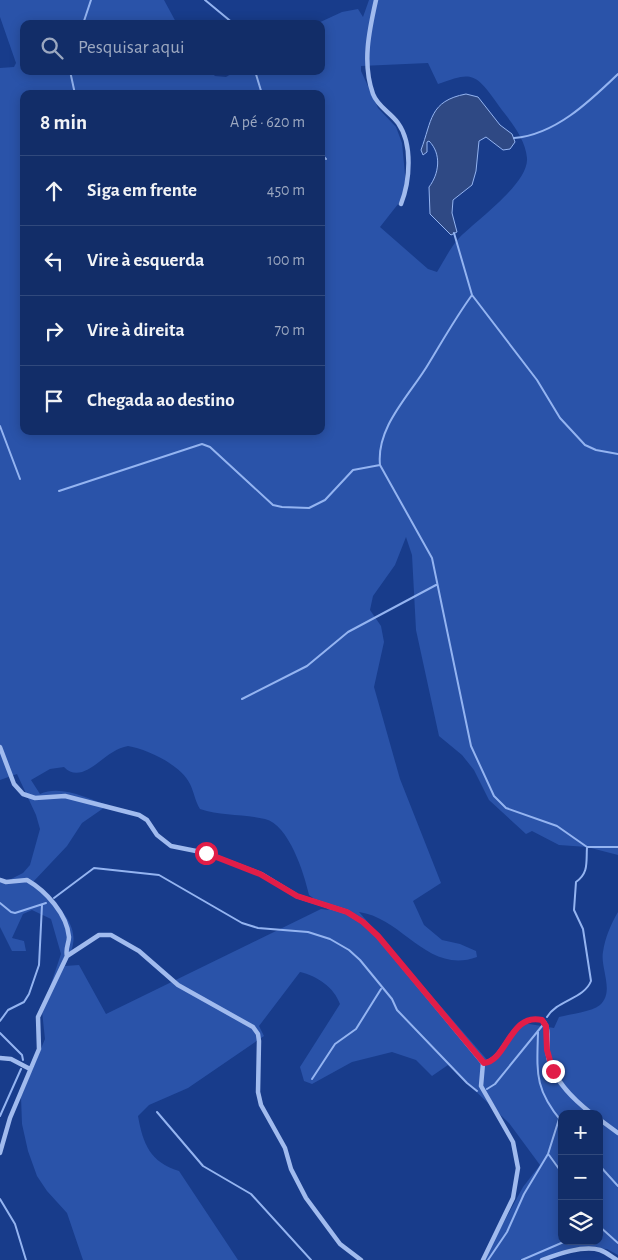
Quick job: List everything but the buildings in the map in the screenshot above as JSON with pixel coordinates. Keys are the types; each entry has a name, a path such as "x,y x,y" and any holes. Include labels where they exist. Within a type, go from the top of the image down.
{"street":[{"path":"376,0 367,43 369,73 377,103 399,125 405,140 408,181 401,204"},
{"path":"0,747 14,784 23,794 35,798 65,796 139,815 147,820 157,835 171,846 206,853 260,874 297,896 347,912 363,922 378,936 484,1063"},
{"path":"0,880 6,882 27,880 42,892 65,921 69,939 67,956 38,1017 39,1049 10,1118 0,1153"},
{"path":"67,956 99,935 111,935 138,951 178,985 253,1027 258,1034 259,1041 258,1092 261,1104 285,1148 291,1169 306,1198 340,1244 361,1260"},
{"path":"483,1260 510,1205 518,1168 514,1142 483,1093 480,1076 484,1063 494,1058 512,1034 524,1022 536,1019 542,1020 547,1030 549,1060 558,1081 588,1110"},
{"path":"0,1058 11,1059 30,1069"},
{"path":"603,1122 618,1133"},
{"path":"542,1260 573,1251 594,1249 602,1250 617,1260"}],"shaded area":[{"path":"0,0 164,0 175,20 20,20 20,75 214,75 226,77 229,75 325,75 325,20 342,12 358,9 363,17 369,0 618,0 618,855 587,847 559,845 532,831 526,834 489,800 474,770 462,755 439,736 416,630 412,555 406,537 395,565 373,596 370,610 381,626 384,642 374,687 400,779 441,883 413,901 424,925 442,940 460,944 476,951 477,957 460,960 444,958 416,944 375,916 359,912 489,1062 499,1054 510,1033 517,1026 523,1023 554,1028 559,1017 586,1011 600,1005 604,1000 607,987 603,958 604,947 618,912 618,1255 607,1249 596,1248 567,1251 549,1260 483,1260 523,1187 540,1165 509,1123 448,1065 432,1076 416,1060 392,1052 352,1062 312,1084 304,1081 300,1067 340,1004 334,992 324,983 313,976 300,972 259,1026 264,1036 188,1088 149,1105 138,1116 142,1135 150,1151 161,1163 179,1171 238,1260 83,1260 67,1213 47,1191 37,1176 28,1151 22,1124 21,1097 45,1039 42,1011 61,954 51,919 32,910 23,914 12,938 24,941 26,951 12,951 0,927 0,878 5,882 23,873 30,865 40,829 36,815 17,774 0,780 0,68 14,67 16,63 0,17","holes":["428,63 438,84 464,77 476,79 481,83 519,134 526,150 527,158 520,179 500,201 457,241 437,272 428,269 380,227 402,199 406,185 402,143 396,127 378,108 361,71 361,66","128,746 154,754 179,770 190,784 200,809 216,813 265,819 274,823 281,830 294,851 309,895 329,910 321,909 106,1014 79,965 65,966 73,944 71,926 54,902 33,882 67,846 82,823 108,805 65,792 48,791 40,794 31,780 50,769 64,767 70,772 83,772 120,748"]},
{"path":"466,94 478,97 500,125 512,134 515,142 510,149 503,150 486,137 479,141 476,171 472,185 453,200 452,213 457,232 451,235 430,214 429,187 437,170 436,152 429,141 427,142 427,152 423,155 421,150 430,121 438,107 454,97"}],"waterway":[{"path":"84,20 91,0"},
{"path":"205,0 229,20"},
{"path":"514,138 544,131 558,124 584,105 618,74"},
{"path":"71,75 74,90"},
{"path":"256,75 261,90"},
{"path":"454,233 472,295 537,380 560,418 585,445 596,450 618,454"},
{"path":"472,295 422,375 396,411 383,437 380,465 432,558 471,746 494,796 506,808 557,826 587,847 618,847"},
{"path":"0,426 20,479"},
{"path":"59,491 202,444 210,447 273,505 309,508 325,500 353,470 380,465"},
{"path":"242,699 307,666 348,632 436,585"},
{"path":"547,1017 551,1011 583,992 591,981 583,929 574,910 576,882 585,871 587,847"},
{"path":"54,898 94,868 159,875 242,923 258,928 308,932 330,939 349,950 360,960 392,999 397,1010 477,1091"},
{"path":"0,903 15,913 46,903"},
{"path":"0,1021 8,1010 24,1002 29,994 39,965 42,905"},
{"path":"312,1079 335,1044 356,1029 381,989"},
{"path":"487,1089 495,1084 542,1026"},
{"path":"538,1032 537,1058 539,1080 546,1100 558,1117"},
{"path":"0,1033 22,1055 23,1060"},
{"path":"0,1116 21,1069"},
{"path":"157,1112 203,1166 251,1194 311,1260"},
{"path":"488,1260 507,1232 524,1194 548,1154 558,1122"},
{"path":"549,1155 558,1167"},
{"path":"603,1169 618,1186"},
{"path":"0,1199 15,1224 26,1260"},
{"path":"603,1230 618,1243"},
{"path":"522,1260 558,1244"}],"route":[{"path":"206,853 260,874 297,896 347,912 363,922 378,936 484,1063 492,1061 512,1034 524,1022 536,1019 544,1021 548,1033 547,1050 553,1071"}]}
